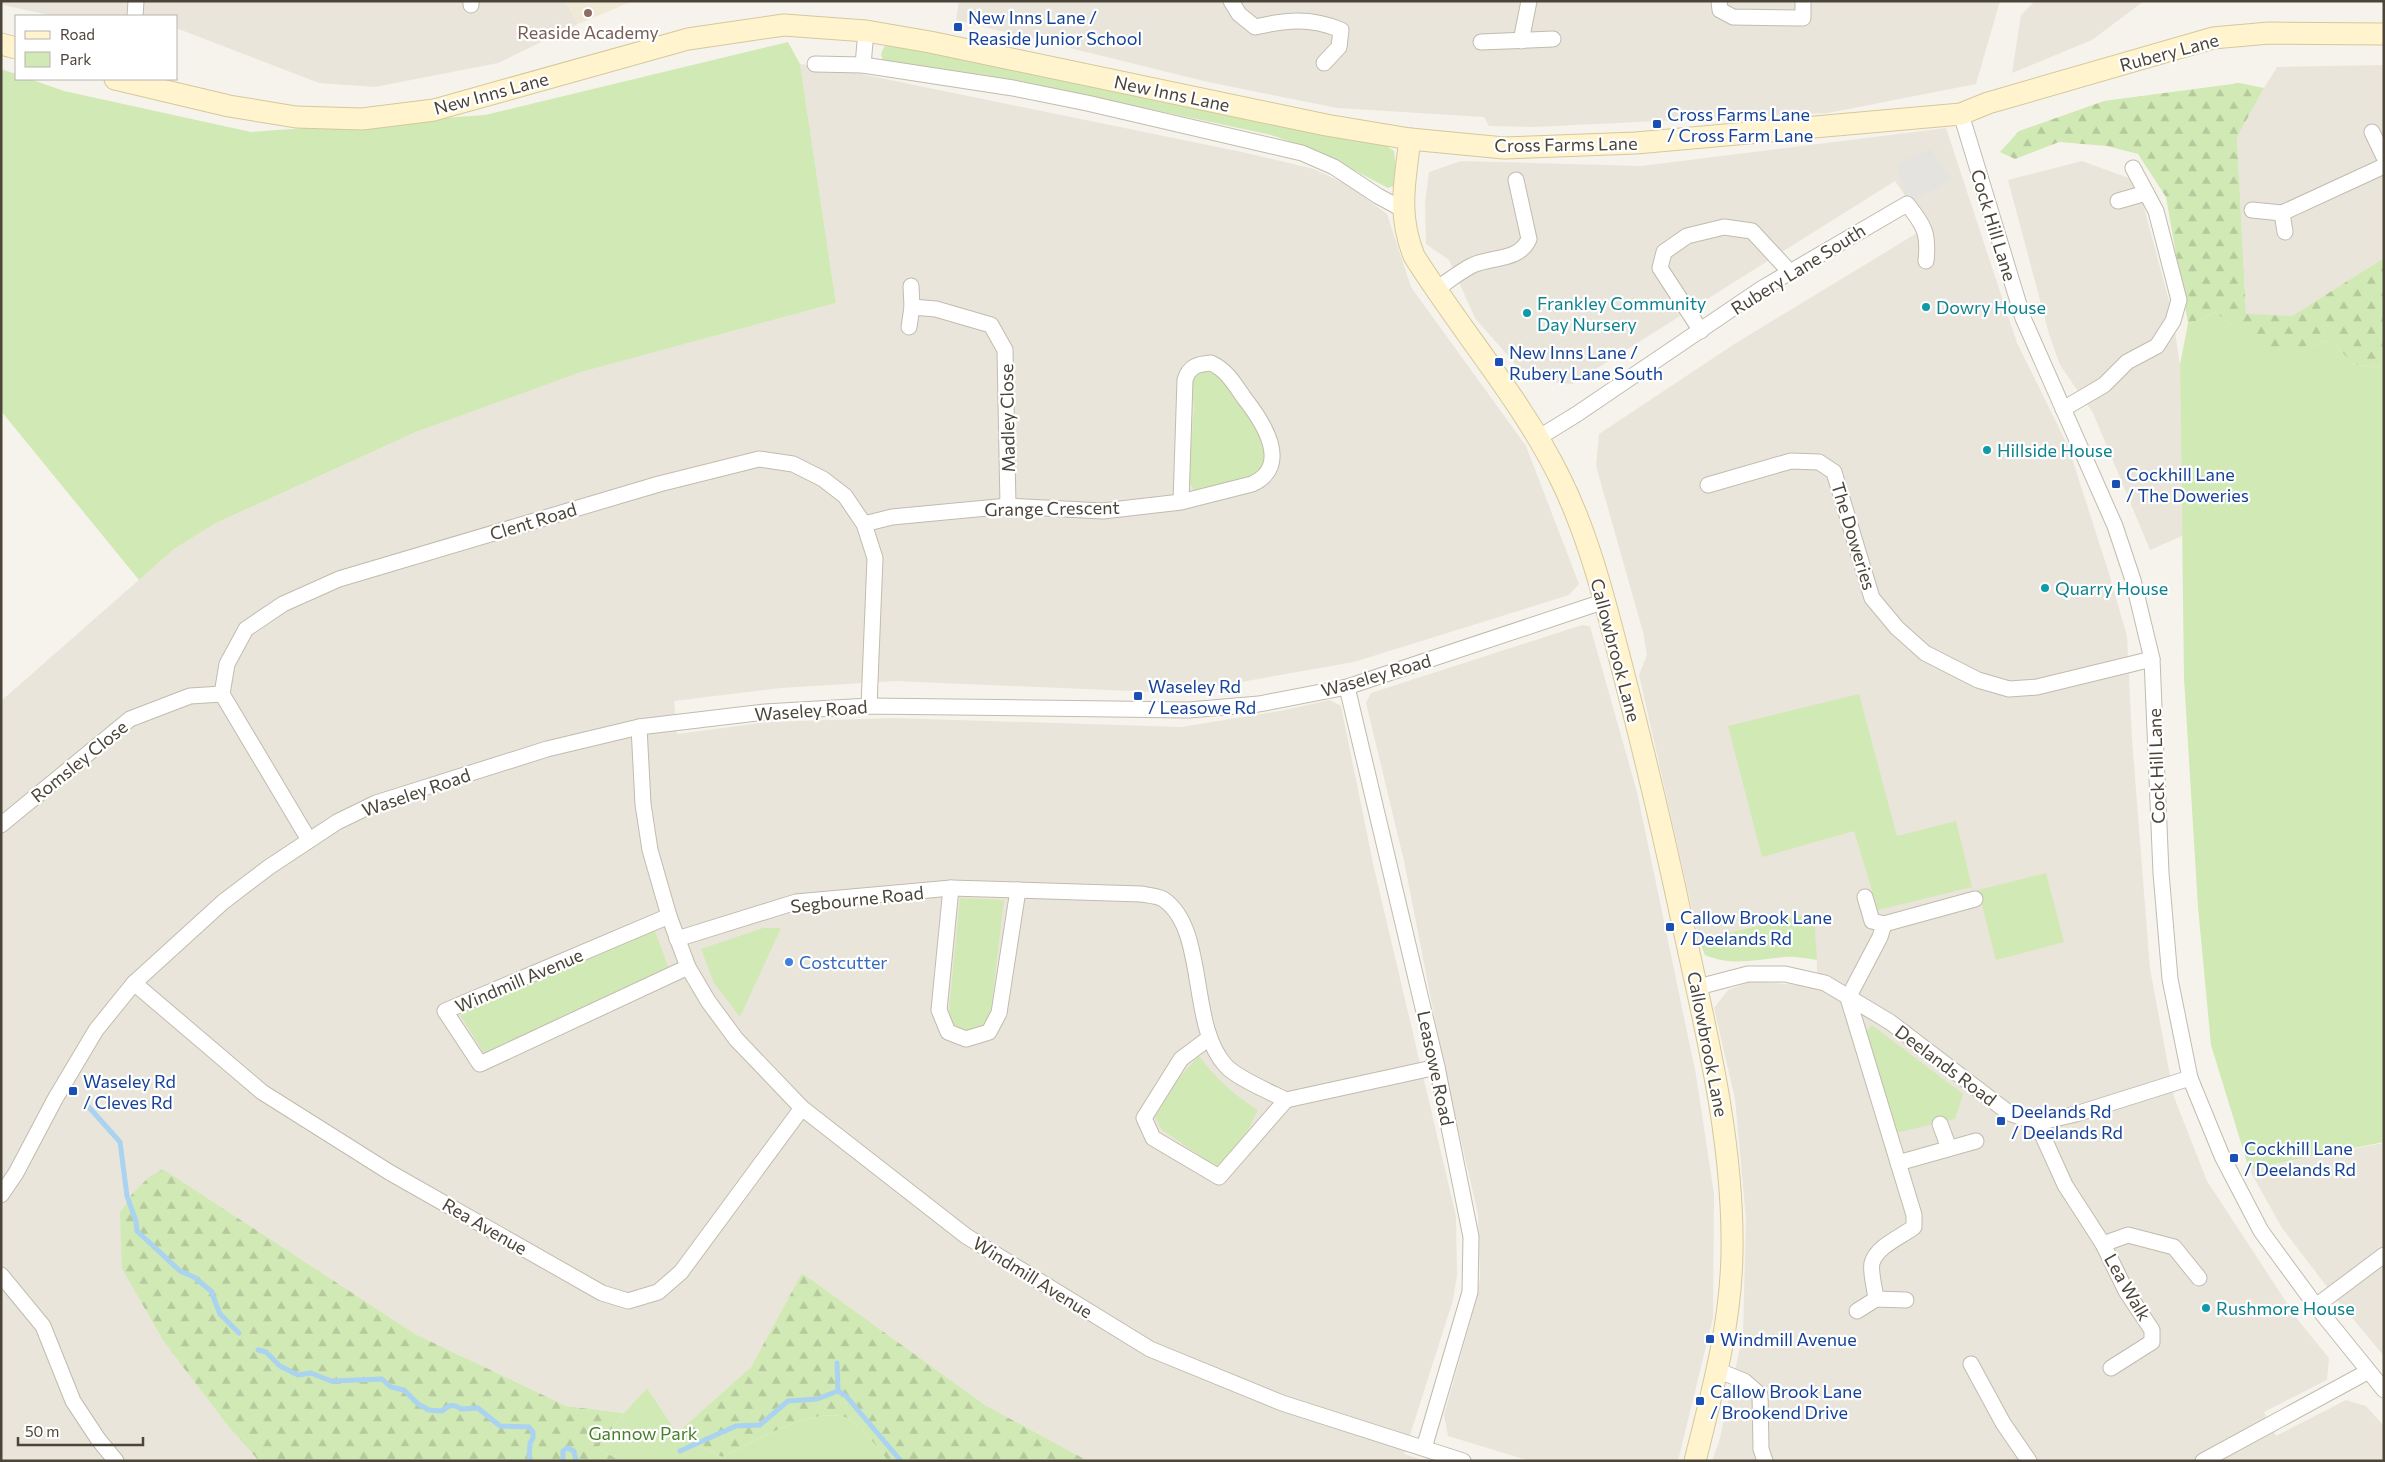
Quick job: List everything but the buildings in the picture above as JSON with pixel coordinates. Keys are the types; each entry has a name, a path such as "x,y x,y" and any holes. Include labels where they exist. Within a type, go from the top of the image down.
{"street":[{"path":"135,15 136,1"},
{"path":"1231,1 1240,14 1255,27 1283,20 1306,20 1328,24 1341,30 1339,47 1324,63"},
{"path":"1521,41 1529,1"},
{"path":"1719,1 1720,10 1734,17 1803,18 1803,1"},
{"name":"New Inns Lane","path":"123,80 229,106 296,117 362,119 434,110 688,39 784,25 866,31 930,42 1326,125 1410,138"},
{"path":"863,65 866,31"},
{"name":"Rubery Lane","path":"1961,114 1988,103 2213,38 2269,34 2384,34"},
{"path":"1481,42 1553,39"},
{"path":"1,44 15,48"},
{"name":"New Inns Lane","path":"815,64 863,65 1023,90 1302,153 1334,167 1378,196 1402,209"},
{"name":"Cross Farms Lane","path":"1410,138 1504,148 1566,147 1636,143 1961,114"},
{"name":"Cock Hill Lane","path":"1961,114 2023,318 2115,526 2132,580 2152,659 2161,872 2170,979 2190,1078 2222,1156 2261,1231 2367,1372 2384,1390"},
{"path":"2372,132 2384,157"},
{"path":"1410,138 1402,209 1406,237 1414,256 1435,290 1538,438"},
{"path":"2252,210 2282,213 2384,166"},
{"path":"2063,409 2104,385 2127,362 2157,346 2173,321 2178,300 2156,211 2133,168"},
{"path":"1435,290 1473,265 1517,253 1525,248 1529,239 1516,180"},
{"path":"2118,201 2146,194"},
{"name":"Rubery Lane South","path":"1538,438 1761,289 1907,204 1923,223 1928,243 1926,261"},
{"path":"2282,213 2285,232"},
{"path":"1701,330 1660,268 1664,252 1688,236 1724,227 1752,231 1791,273"},
{"path":"909,327 912,307 910,286"},
{"name":"Madley Close","path":"912,307 936,309 991,325 1005,350 1008,506"},
{"name":"Grange Crescent","path":"864,524 892,517 1008,506 1103,510 1181,502 1262,480 1272,463 1270,443 1264,424 1226,372 1211,363 1194,366 1188,372 1185,380 1181,502"},
{"name":"Callowbrook Lane","path":"1538,438 1562,482 1605,601 1648,767 1698,986 1723,1118 1731,1178 1732,1256 1727,1315 1717,1370 1695,1461"},
{"name":"Clent Road","path":"222,694 227,664 246,629 282,604 339,579 659,484 759,459 793,464 823,478 845,496 864,524 875,558 869,706"},
{"name":"The Doweries","path":"1708,486 1791,461 1819,462 1834,472 1872,598 1897,628 1925,653 1978,680 2009,689 2037,687 2152,659"},
{"name":"Waseley Road","path":"1,1195 16,1173 55,1099 96,1030 134,984 222,902 269,867 337,822 376,803 547,748 639,726 766,712 869,706 1189,710 1259,704 1347,687 1605,601"},
{"name":"Leasowe Road","path":"1347,687 1436,1067 1471,1237 1472,1274 1470,1292 1424,1448"},
{"path":"222,694 309,840"},
{"name":"Romsley Close","path":"1,826 130,719 190,696 222,694"},
{"name":"Windmill Avenue","path":"639,726 642,804 648,841 669,916 688,967 708,1001 736,1039 802,1108 966,1236 1150,1349 1282,1403 1462,1461"},
{"name":"Segbourne Road","path":"951,888 939,1010 948,1032 966,1039 989,1032 999,1013 1018,890"},
{"name":"Segbourne Road","path":"677,939 796,902 951,888 1141,894 1163,899 1177,915 1187,932 1209,1038 1226,1066 1286,1100"},
{"path":"1865,897 1872,921 1884,924 1975,899"},
{"name":"Windmill Avenue","path":"669,916 445,1011 480,1064 688,967"},
{"path":"1876,1299 1872,1264 1881,1248 1900,1238 1914,1227 1912,1200 1898,1163 1848,998 1880,937 1884,924"},
{"name":"Deelands Road","path":"1698,986 1748,974 1785,974 1825,983 1890,1022 2009,1113 2037,1123"},
{"name":"Rea Avenue","path":"134,984 262,1092 389,1172 602,1293 628,1301 658,1292 681,1272 802,1108"},
{"path":"1209,1038 1181,1059 1144,1118 1153,1138 1219,1177 1286,1100 1436,1067"},
{"path":"2037,1123 2076,1114 2190,1078"},
{"name":"Lea Walk","path":"2037,1123 2065,1185 2103,1244 2126,1291 2152,1330 2152,1342 2111,1368"},
{"path":"1940,1124 1949,1148"},
{"path":"1898,1163 1976,1142"},
{"name":"Lea Walk","path":"2103,1244 2128,1234 2174,1247 2199,1278"},
{"path":"2316,1306 2384,1255"},
{"path":"1,1275 43,1326 73,1401 98,1439 116,1461"},
{"path":"1857,1311 1876,1299 1906,1300"},
{"path":"1972,1364 2004,1424 2029,1461"},
{"path":"1717,1370 1744,1381 1760,1395 1761,1449 1765,1461"},
{"path":"2203,1461 2367,1372"}],"shaded area":[{"path":"1,1 565,1 578,24 498,63 375,87 319,83 178,29 178,15 48,15 3,5"},
{"name":"Reaside Academy","path":"565,1 633,1 578,24"},
{"path":"959,1 2000,1 1976,84 1828,113 1533,127 1489,126 1484,117 1337,108 1208,82 956,20"},
{"path":"2035,1 2144,1 2092,40 2012,73 2021,15"},
{"path":"800,64 861,74 1242,152 1314,169 1348,185 1387,214 1411,287 1526,446 1579,584 1569,595 1354,662 1178,693 896,681 781,688 674,701 677,734 768,722 894,718 1181,727 1280,711 1330,700 1341,706 1374,868 1456,1216 1457,1275 1453,1300 1404,1454 1425,1461 1088,1461 985,1405 802,1273 751,1367 677,1433 647,1388 624,1413 566,1406 415,1334 163,1169 122,1269 164,1342 228,1426 259,1461 1,1461 1,701 174,549 216,523 416,432 580,372 836,303"},
{"path":"2384,65 2384,258 2292,316 2246,315 2237,137 2264,88 2277,67"},
{"path":"1946,128 2017,343 2068,446 2127,636 2132,739 2150,969 2174,1097 2207,1181 2298,1320 2329,1358 2327,1380 2264,1412 2276,1436 2346,1400 2366,1406 2384,1426 2384,1461 1712,1461 1719,1442 1743,1334 1746,1219 1735,1099 1714,1008 1728,990 1752,981 1818,987 1814,912 1699,940 1639,675 1647,655 1643,632 1596,466 1599,434 1736,343 1927,227 1895,181 1572,384 1529,380 1475,318 1449,260 1426,244 1425,204 1429,172 1461,161 1641,166"},
{"path":"1930,149 1952,180 1907,204 1897,164"},
{"path":"2082,161 2137,181 2172,312 2180,365 2182,536 2150,550 2093,413 2060,365 2049,334 2008,180"},
{"path":"1582,625 1590,626 1637,792 1696,1075 1714,1194 1713,1318 1678,1461 1530,1461 1448,1436 1444,1415 1477,1298 1480,1277 1478,1214 1446,1076 1404,861 1366,703 1371,693"},
{"path":"2384,1143 2384,1356 2337,1300 2282,1228 2249,1169"}],"green space":[{"path":"788,42 800,64 836,303 581,372 416,432 216,523 174,549 139,580 1,411 1,69 15,74 15,80 33,80 64,91 251,132 485,115"},
{"path":"892,44 1382,143 1394,151 1397,176 1393,186 1388,188 1318,151 1271,135 1015,80 883,62 881,54 884,47"},
{"path":"2240,83 2264,88 2237,137 2246,314 2292,316 2384,258 2384,367 2354,365 2330,339 2312,346 2266,349 2244,335 2215,312 2200,320 2188,323 2166,197 2138,154 2107,146 2059,142 2015,159 2000,152 2019,131 2104,101"},
{"path":"2215,312 2244,335 2295,346 2312,346 2330,339 2354,365 2384,367 2384,1142 2249,1169 2211,1045 2198,907 2184,678 2180,365 2188,323 2200,320"},
{"path":"1208,368 1230,386 1268,444 1264,469 1238,484 1194,490 1189,482 1194,407 1191,379 1197,370"},
{"path":"1859,694 1897,836 1956,821 1972,887 1878,910 1854,831 1762,857 1728,726"},
{"path":"2046,873 2064,942 1996,960 1978,890"},
{"path":"960,898 1004,900 992,1001 987,1027 973,1032 956,1031 948,1020"},
{"path":"1814,912 1817,960 1790,957 1725,961 1705,955 1699,940"},
{"path":"763,928 781,928 740,1017 714,983 701,949"},
{"path":"654,929 670,971 484,1053 460,1015"},
{"path":"1872,1025 1963,1094 1955,1119 1896,1133 1865,1032"},
{"path":"1199,1056 1226,1086 1258,1110 1241,1144 1218,1168 1162,1130 1155,1117 1179,1078"},
{"path":"163,1169 415,1334 566,1406 624,1413 598,1448 620,1461 259,1461 228,1426 164,1342 122,1269 120,1213 132,1194 149,1177"},
{"path":"802,1273 985,1405 1088,1461 888,1461 874,1443 850,1419 831,1415 799,1421 722,1457 677,1433 751,1367"},
{"name":"Gannow Park","path":"647,1388 677,1433 722,1457 799,1421 831,1415 850,1419 874,1443 888,1461 620,1461 598,1448 624,1413"}],"waterway":[{"path":"86,1104 120,1142 127,1196 136,1221 137,1231 180,1271 194,1277 211,1291 220,1314 239,1333"},
{"path":"258,1350 266,1352 280,1366 298,1375 311,1373 331,1381 382,1379 391,1387 404,1390 418,1404 429,1410 442,1411 451,1406 461,1409 478,1408 500,1426 529,1427 533,1432 529,1461"},
{"path":"837,1363 838,1391"},
{"path":"680,1451 736,1426 760,1425 788,1401 817,1399 838,1391 846,1396 901,1461"},
{"path":"563,1461 563,1451 567,1448 574,1451 576,1461"}],"place":[{"name":"Reaside Academy","path":"588,13"},
{"name":"New Inns Lane / Reaside Junior School","path":"958,27"},
{"name":"Cross Farms Lane / Cross Farm Lane","path":"1657,124"},
{"name":"Dowry House","path":"1926,307"},
{"name":"Frankley Community Day Nursery","path":"1527,313"},
{"name":"New Inns Lane / Rubery Lane South","path":"1499,362"},
{"name":"Hillside House","path":"1987,450"},
{"name":"Cockhill Lane / The Doweries","path":"2116,484"},
{"name":"Quarry House","path":"2045,588"},
{"name":"Waseley Rd / Leasowe Rd","path":"1138,696"},
{"name":"Callow Brook Lane / Deelands Rd","path":"1670,927"},
{"name":"Costcutter","path":"789,962"},
{"name":"Waseley Rd / Cleves Rd","path":"73,1091"},
{"name":"Deelands Rd / Deelands Rd","path":"2001,1121"},
{"name":"Cockhill Lane / Deelands Rd","path":"2234,1158"},
{"name":"Rushmore House","path":"2206,1308"},
{"name":"Windmill Avenue","path":"1710,1339"},
{"name":"Callow Brook Lane / Brookend Drive","path":"1700,1401"}]}
